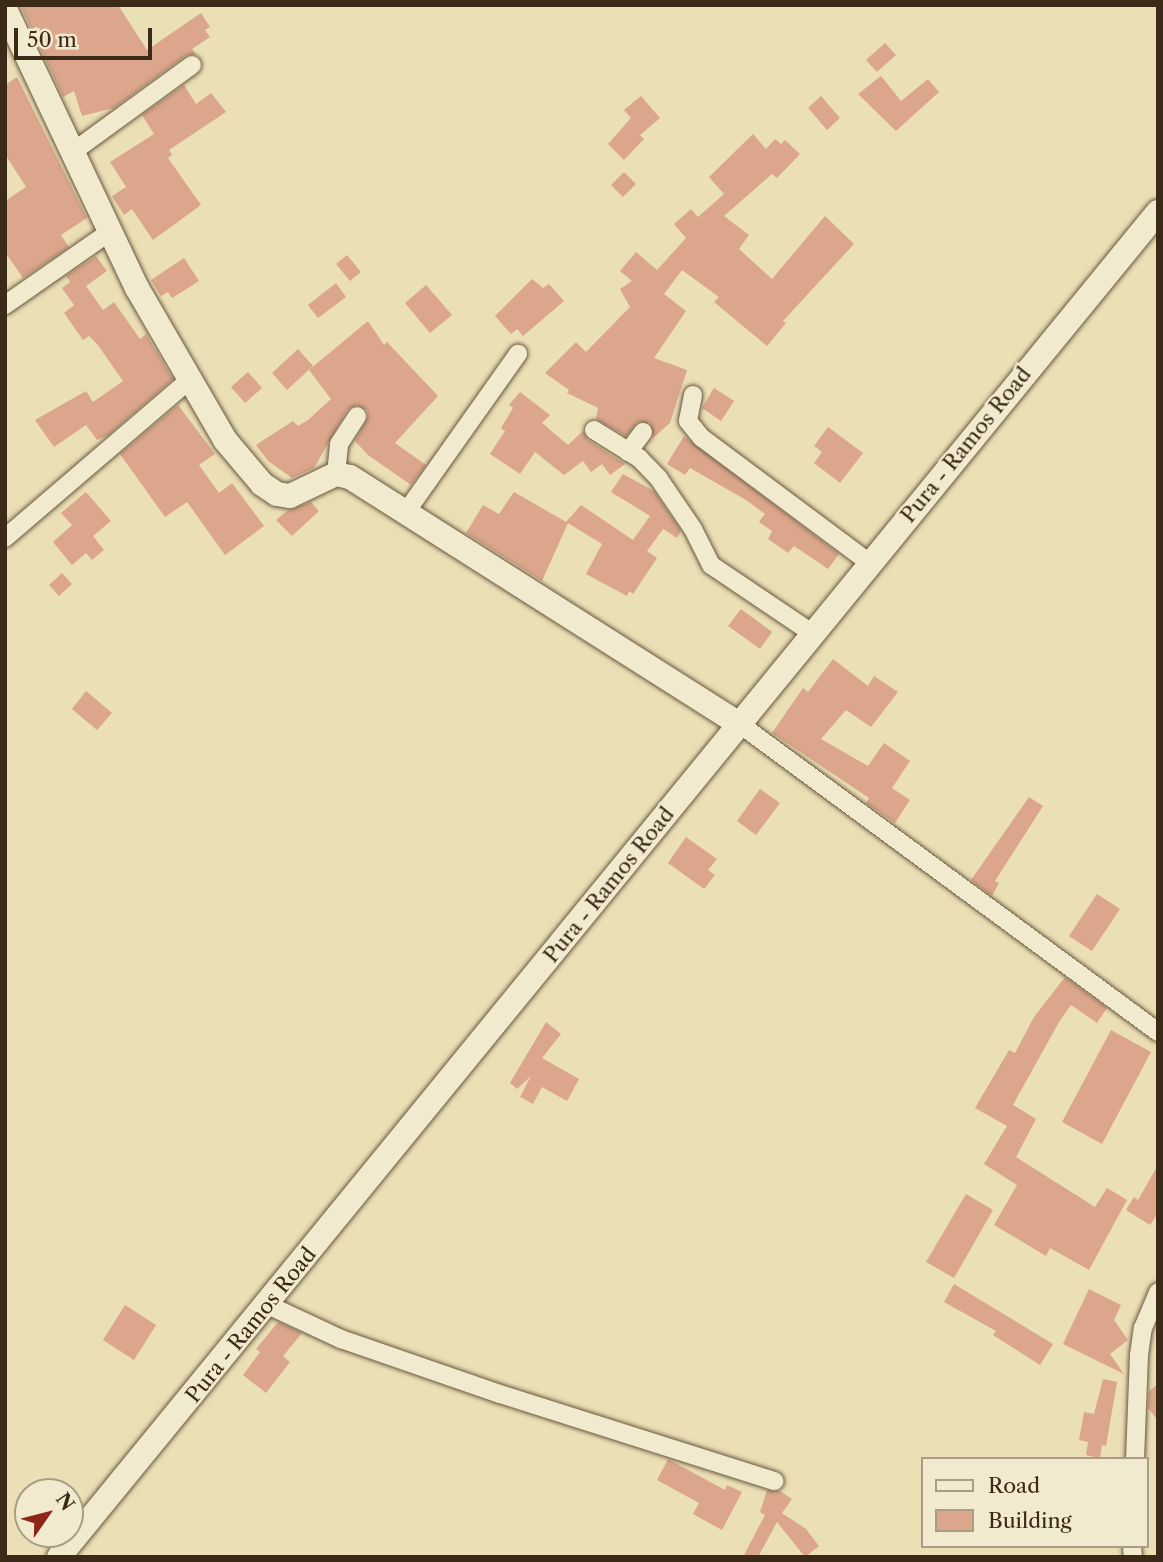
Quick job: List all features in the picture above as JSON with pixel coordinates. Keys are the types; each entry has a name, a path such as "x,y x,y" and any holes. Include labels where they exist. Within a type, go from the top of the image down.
{"main road":[{"path":"5,9 111,232 188,381 237,456 277,494 290,496 336,474 350,477 741,725"},
{"name":"Pura - Ramos Road","path":"59,1557 268,1305 741,725 812,633 1158,212"}],"street":[{"path":"74,151 192,65"},
{"path":"5,305 111,232"},
{"path":"406,512 518,354"},
{"path":"5,538 188,381"},
{"path":"693,395 688,421 702,438 870,563"},
{"path":"336,474 339,444 357,416"},
{"path":"594,430 628,452 659,479 693,529 711,565 812,633"},
{"path":"628,452 643,432"},
{"path":"741,725 1158,1032"},
{"path":"1135,1457 1139,1355 1143,1328 1158,1292"},
{"path":"268,1305 341,1339 500,1394 775,1481"}],"building":[{"path":"20,5 118,5 147,50 201,13 210,27 205,30 210,37 192,49 196,54 185,56 114,108 82,116 74,91 63,97"},
{"path":"885,43 896,55 877,72 866,60"},
{"path":"881,76 901,101 928,79 939,92 896,131 858,94"},
{"path":"17,77 87,218 61,235 69,247 23,278 5,252 5,201 26,187 5,154 5,85"},
{"path":"184,85 196,104 211,93 226,112 169,150 172,155 168,158 201,205 153,240 132,209 124,215 112,196 126,187 110,162 154,134 142,115"},
{"path":"641,96 660,118 640,135 644,139 624,160 608,144 631,118 624,110"},
{"path":"821,96 840,118 827,130 808,108"},
{"path":"753,134 766,149 775,139 781,144 785,140 800,154 777,178 772,174 724,216 749,235 739,249 772,279 825,216 854,244 783,321 786,323 767,346 714,302 719,297 682,270 664,294 686,311 654,358 687,370 670,423 653,438 650,423 638,422 626,436 596,419 598,408 567,393 569,390 545,373 576,342 586,352 630,307 620,289 632,281 620,271 636,252 657,270 686,238 674,224 691,209 698,217 724,194 709,177"},
{"path":"624,172 636,184 623,197 611,185"},
{"path":"347,255 361,272 350,281 336,264"},
{"path":"96,256 107,271 86,286 103,310 114,302 140,339 146,334 173,379 107,436 97,440 86,425 54,447 35,420 86,391 93,402 123,381 97,344 89,336 83,340 64,313 74,305 62,288 70,282 66,276"},
{"path":"184,258 199,281 172,298 168,292 161,296 151,280"},
{"path":"532,279 543,288 549,284 564,301 523,336 517,329 511,334 495,316"},
{"path":"336,283 346,297 318,318 308,305"},
{"path":"426,285 452,315 430,333 405,303"},
{"path":"368,321 384,345 387,342 438,396 395,443 426,465 411,485 368,455 355,441 368,417 367,410 357,405 347,410 314,468 292,478 268,461 256,445 293,421 298,426 308,420 331,399 309,370"},
{"path":"298,349 313,366 287,390 272,373"},
{"path":"248,372 262,388 245,403 231,387"},
{"path":"714,388 734,401 721,421 702,408"},
{"path":"520,392 550,415 542,423 568,445 583,431 588,440 625,464 610,475 602,464 591,472 583,461 564,475 535,452 520,474 490,454 505,431 501,428 513,408 509,405"},
{"path":"178,405 215,454 199,465 219,493 232,483 264,526 225,555 187,502 165,517 120,454"},
{"path":"828,427 863,453 840,483 814,463 822,452 814,446"},
{"path":"684,436 839,554 828,569 794,546 788,553 768,539 772,531 759,522 765,514 746,500 690,468 685,475 667,464"},
{"path":"623,474 654,491 681,531 677,538 663,529 647,551 657,558 633,594 629,591 627,596 586,574 602,544 568,523 542,581 466,533 483,505 499,514 514,492 566,522 581,505 633,540 650,516 611,492"},
{"path":"86,492 111,521 93,536 104,550 92,560 86,553 72,565 53,542 72,525 61,513"},
{"path":"311,502 319,511 292,536 276,520 287,511"},
{"path":"62,573 72,584 59,596 49,585"},
{"path":"741,609 772,632 760,649 728,626"},
{"path":"833,659 868,686 874,676 898,692 871,727 846,710 821,739 868,766 884,743 910,761 892,788 910,800 895,823 866,803 869,798 772,733 803,688 808,692"},
{"path":"86,691 112,713 97,730 72,709"},
{"path":"760,789 780,803 756,835 737,821"},
{"path":"1029,797 1043,806 995,881 999,883 992,896 971,880"},
{"path":"686,837 717,859 708,870 715,875 704,889 668,863"},
{"path":"1097,894 1120,909 1092,951 1069,936"},
{"path":"1065,977 1107,1008 1097,1023 1071,1005 1059,1022 1013,1105 1036,1119 1016,1157 1095,1207 1107,1188 1127,1200 1089,1270 1050,1248 1046,1256 994,1225 1017,1185 984,1164 1007,1126 975,1108 1009,1050 1015,1053 1034,1017"},
{"path":"546,1022 561,1034 542,1058 579,1079 567,1101 542,1087 533,1104 520,1097 531,1076 517,1089 510,1083"},
{"path":"1111,1030 1151,1052 1102,1144 1062,1122"},
{"path":"1158,1165 1158,1213 1150,1225 1126,1210 1134,1197 1138,1200"},
{"path":"966,1194 993,1210 954,1278 926,1262"},
{"path":"954,1284 1053,1344 1040,1365 993,1335 996,1331 944,1302"},
{"path":"1089,1289 1121,1305 1114,1320 1128,1340 1110,1354 1124,1374 1063,1344"},
{"path":"125,1305 156,1325 134,1360 103,1340"},
{"path":"278,1322 302,1333 283,1356 290,1362 266,1393 243,1375 260,1352 256,1349"},
{"path":"1103,1379 1117,1382 1106,1446 1102,1445 1100,1457 1086,1455 1088,1442 1079,1440 1084,1412 1094,1414"},
{"path":"1158,1384 1158,1421 1148,1408 1149,1391"},
{"path":"668,1459 725,1490 727,1485 742,1492 722,1530 693,1514 699,1503 657,1480"},
{"path":"767,1490 780,1491 792,1499 782,1513 806,1529 819,1546 805,1557 777,1522 758,1557 743,1557 765,1515 760,1512"}]}
